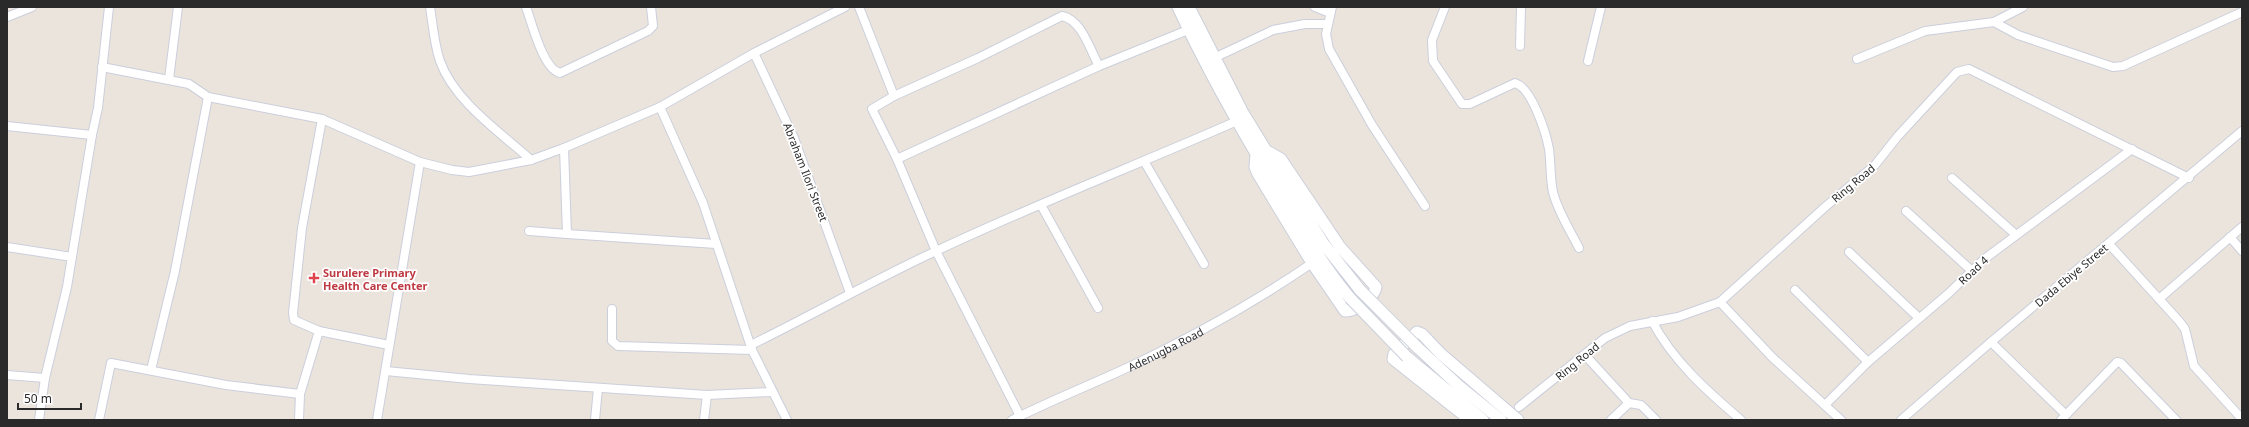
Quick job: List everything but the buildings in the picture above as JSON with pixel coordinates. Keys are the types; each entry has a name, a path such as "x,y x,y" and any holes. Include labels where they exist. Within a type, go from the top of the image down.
{"street":[{"path":"7,17 32,7"},
{"path":"39,420 45,378 72,257 92,135 98,108 109,7"},
{"path":"169,79 178,7"},
{"path":"430,7 436,49 440,62 450,83 463,99 531,160"},
{"path":"526,7 546,60 554,71 560,73 648,31 654,26 651,7"},
{"path":"102,67 189,84 208,97 322,119 420,162 452,170 469,172 531,160 564,148 660,107 754,53 845,7"},
{"path":"858,7 894,96"},
{"path":"1178,7 1188,30 1269,152 1323,243 1360,290 1417,347 1459,386 1501,420"},
{"path":"1189,7 1209,61 1256,154 1302,230 1350,298 1407,357 1483,420"},
{"path":"1315,7 1331,10 1326,34 1329,49 1372,125 1425,206"},
{"path":"1445,7 1432,40 1433,62 1462,104 1470,104 1515,83 1520,85 1533,101 1549,148 1553,192 1564,220 1579,248"},
{"path":"1520,46 1521,7"},
{"path":"1588,61 1601,7"},
{"path":"1858,59 1925,31 1994,22 2023,7"},
{"path":"1994,22 2018,35 2113,67 2123,66 2242,12"},
{"path":"1016,418 936,251 897,159 872,109 894,96 978,58 1062,16 1069,17 1076,24 1099,66"},
{"path":"1209,61 1273,30 1305,24 1327,24"},
{"path":"897,159 1099,66 1188,30"},
{"name":"Abraham Ilori Street","path":"754,53 794,138 850,293"},
{"name":"Ring Road","path":"1519,408 1605,338 1630,326 1683,316 1720,302 1825,207 1875,165 1898,136 1957,72 1969,69 2189,178"},
{"path":"151,370 175,271 208,97"},
{"path":"660,107 703,203 751,348 771,392 787,420"},
{"path":"322,119 302,228 293,313 294,320 319,331 389,345"},
{"path":"612,309 612,341 618,346 751,348 830,306 850,293 936,251 1238,121"},
{"path":"7,126 92,135"},
{"name":"Dada Ebiye Street","path":"1901,420 1991,342 2189,178 2242,131"},
{"path":"564,148 567,234"},
{"name":"Road 4","path":"1824,405 1868,362 2015,234 2027,229 2132,149"},
{"path":"1256,154 1255,167 1258,174 1312,263 1345,311 1355,309 1376,290 1376,287 1340,247 1281,159 1269,152"},
{"path":"1144,161 1204,264"},
{"path":"377,420 420,162"},
{"path":"1952,178 2015,234"},
{"path":"1041,205 1098,308"},
{"path":"1906,211 1972,271"},
{"path":"2159,300 2242,227"},
{"path":"529,231 716,244"},
{"path":"2230,237 2242,251"},
{"path":"2109,244 2174,315 2184,329 2194,366 2242,419"},
{"path":"7,247 72,257"},
{"path":"1849,252 1919,318"},
{"name":"Adenugba Road","path":"1016,418 1129,367 1183,339 1281,284 1312,263"},
{"path":"1795,290 1868,362"},
{"path":"1720,302 1772,357 1841,420"},
{"path":"1652,322 1669,350 1693,377 1741,420"},
{"path":"299,420 300,394 319,331"},
{"path":"1468,419 1394,359 1394,354 1417,332 1422,334 1441,354 1518,420"},
{"path":"1991,342 2063,418 2117,362 2121,363 2176,420"},
{"path":"1585,355 1629,403 1641,405 1656,420"},
{"path":"99,420 111,363 226,385 300,394"},
{"path":"386,371 469,379 708,395 771,392"},
{"path":"7,375 45,378"},
{"path":"595,420 598,388"},
{"path":"704,420 708,395"},
{"path":"1611,420 1629,403"}],"place":[{"name":"Surulere Primary Health Care Center","path":"314,278"}]}
